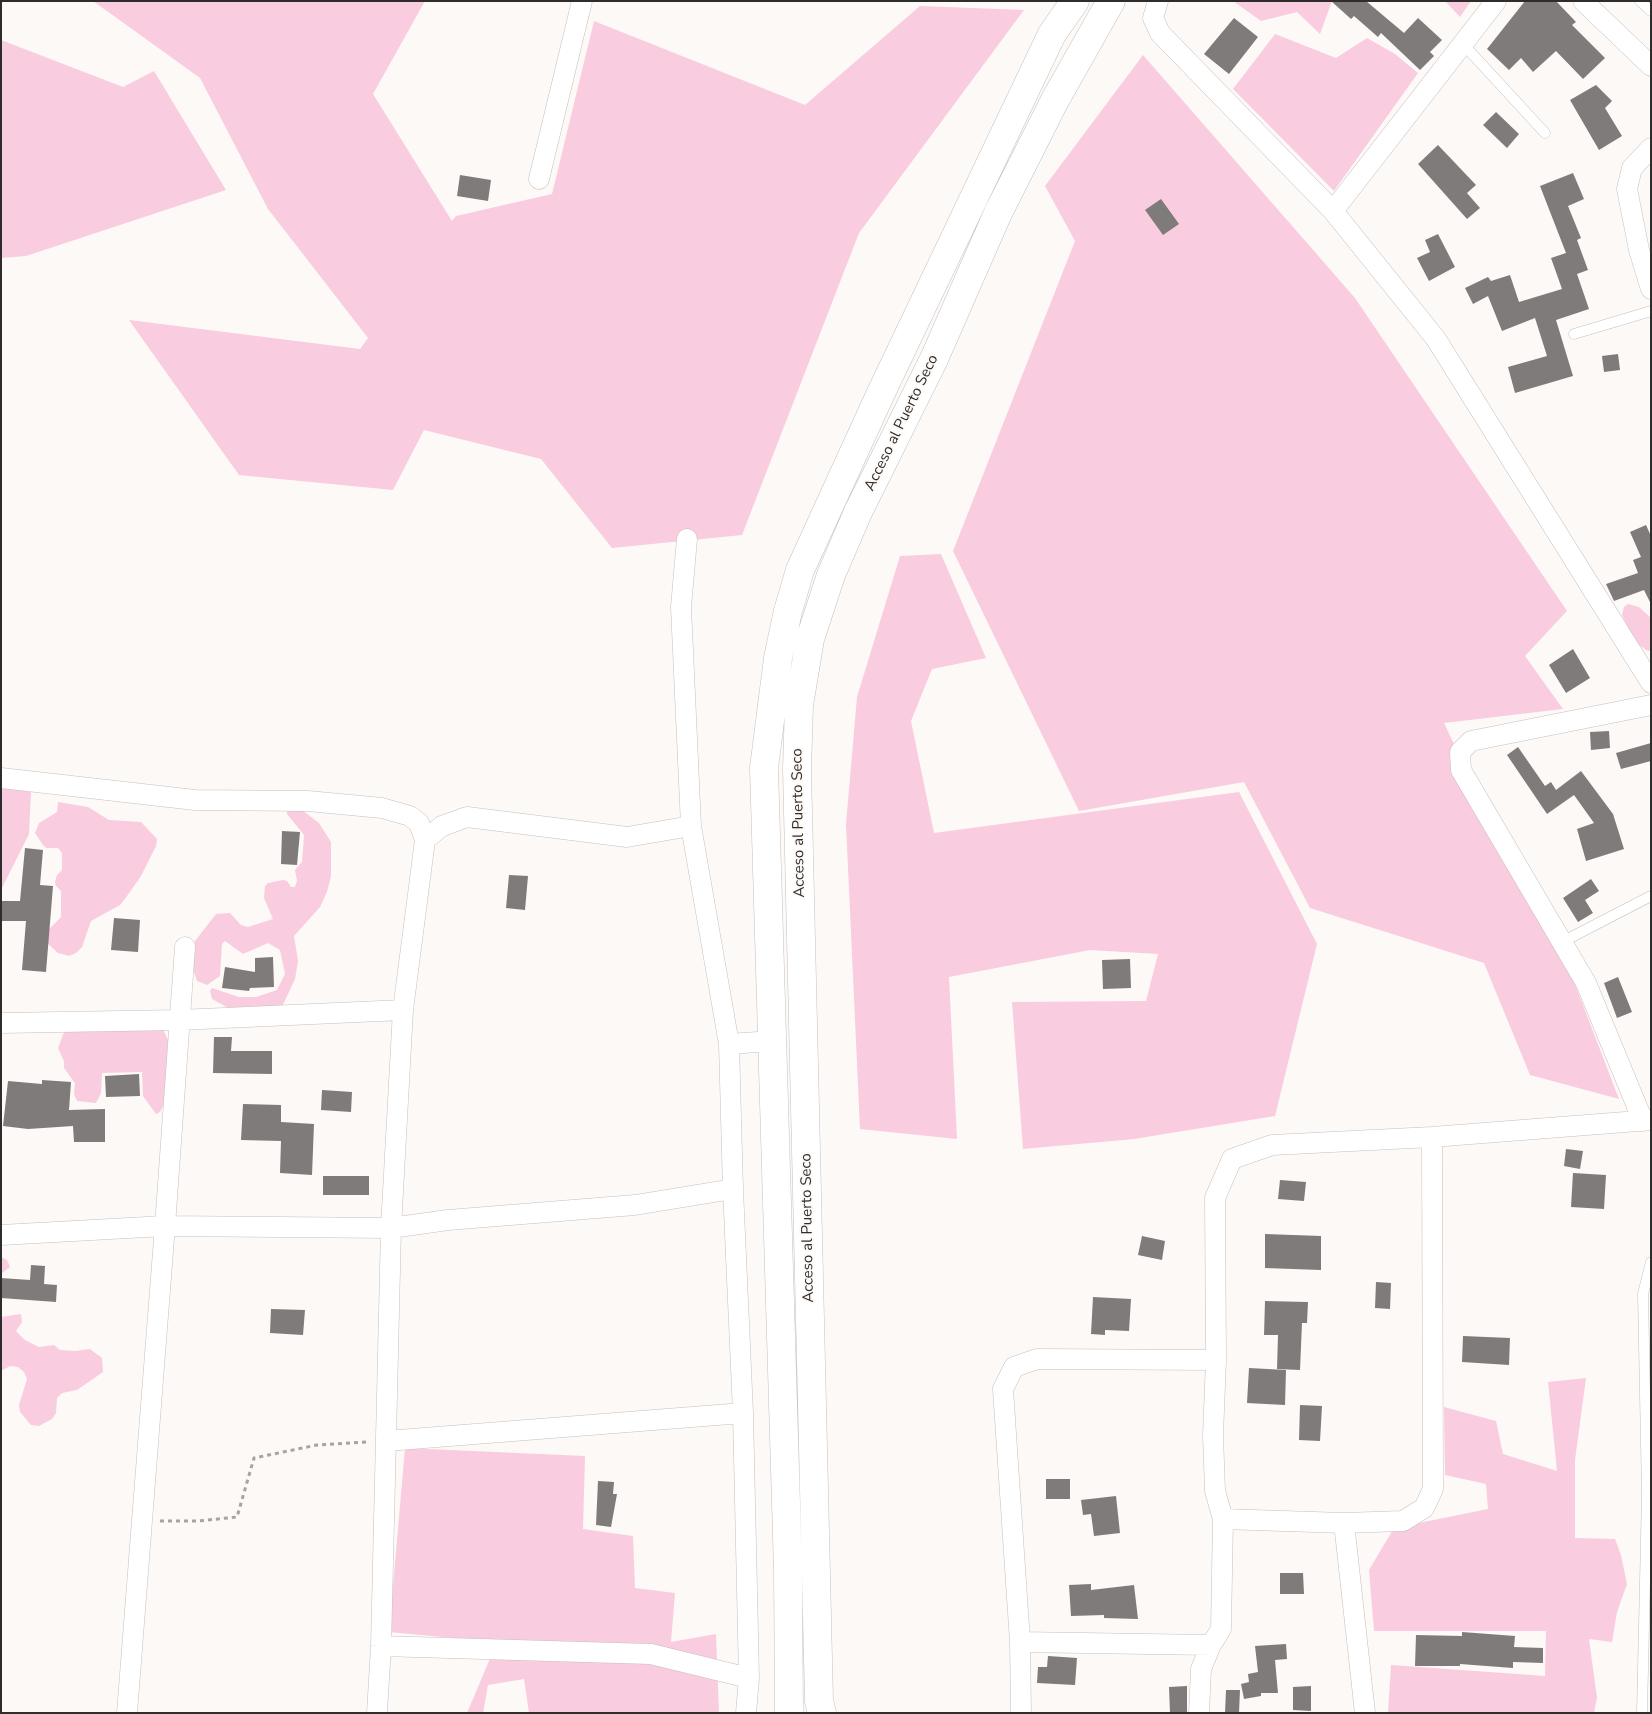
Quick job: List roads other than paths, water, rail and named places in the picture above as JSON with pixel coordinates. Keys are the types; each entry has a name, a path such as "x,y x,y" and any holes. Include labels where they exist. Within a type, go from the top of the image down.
{"main road":[{"name":"Acceso al Puerto Seco","path":"789,1713 788,1570 764,768 778,658 800,570 880,395 1052,34 1075,1"},
{"name":"Acceso al Puerto Seco","path":"822,1713 819,1700 798,769 799,705 810,640 831,575 858,512 934,359 998,213 1055,100 1111,1"}],"street":[{"path":"539,179 582,1"},
{"path":"1158,1 1153,18 1160,33 1333,211 1436,339 1651,683"},
{"path":"1333,211 1496,1"},
{"path":"1583,1 1651,66"},
{"path":"1651,148 1632,168 1627,189 1639,250 1651,289"},
{"path":"687,540 681,607 692,826 729,1044 733,1189 743,1413 749,1678 746,1713"},
{"path":"1199,1713 1201,1668 1211,1645 1221,1629 1223,1519 1215,1491 1213,1435 1216,1360 1215,1198 1232,1159 1272,1145 1432,1137 1647,1121 1586,983 1461,770 1460,752 1471,741 1651,705"},
{"path":"1,778 195,800 308,801 382,808 410,816 420,823 425,840 402,1010 391,1228 381,1646 377,1713"},
{"path":"425,840 442,826 467,817 627,837 692,826"},
{"path":"127,1713 166,1226 185,947"},
{"path":"1,1023 179,1020 402,1010"},
{"path":"729,1044 772,1040"},
{"path":"1223,1519 1344,1523 1403,1521 1424,1508 1433,1489 1432,1137"},
{"path":"1,1235 166,1226 391,1228 448,1220 635,1205 733,1189"},
{"path":"1021,1713 1020,1642 1003,1390 1014,1367 1037,1359 1216,1360"},
{"path":"386,1441 743,1413"},
{"path":"1344,1523 1365,1713"},
{"path":"1020,1642 1211,1645"},
{"path":"381,1646 651,1654 749,1678"}],"lane":[{"path":"1463,44 1545,133"},
{"path":"1574,334 1651,311"},
{"path":"1562,942 1651,896"},
{"path":"1642,1713 1649,1493 1642,1294 1651,1262"}]}
